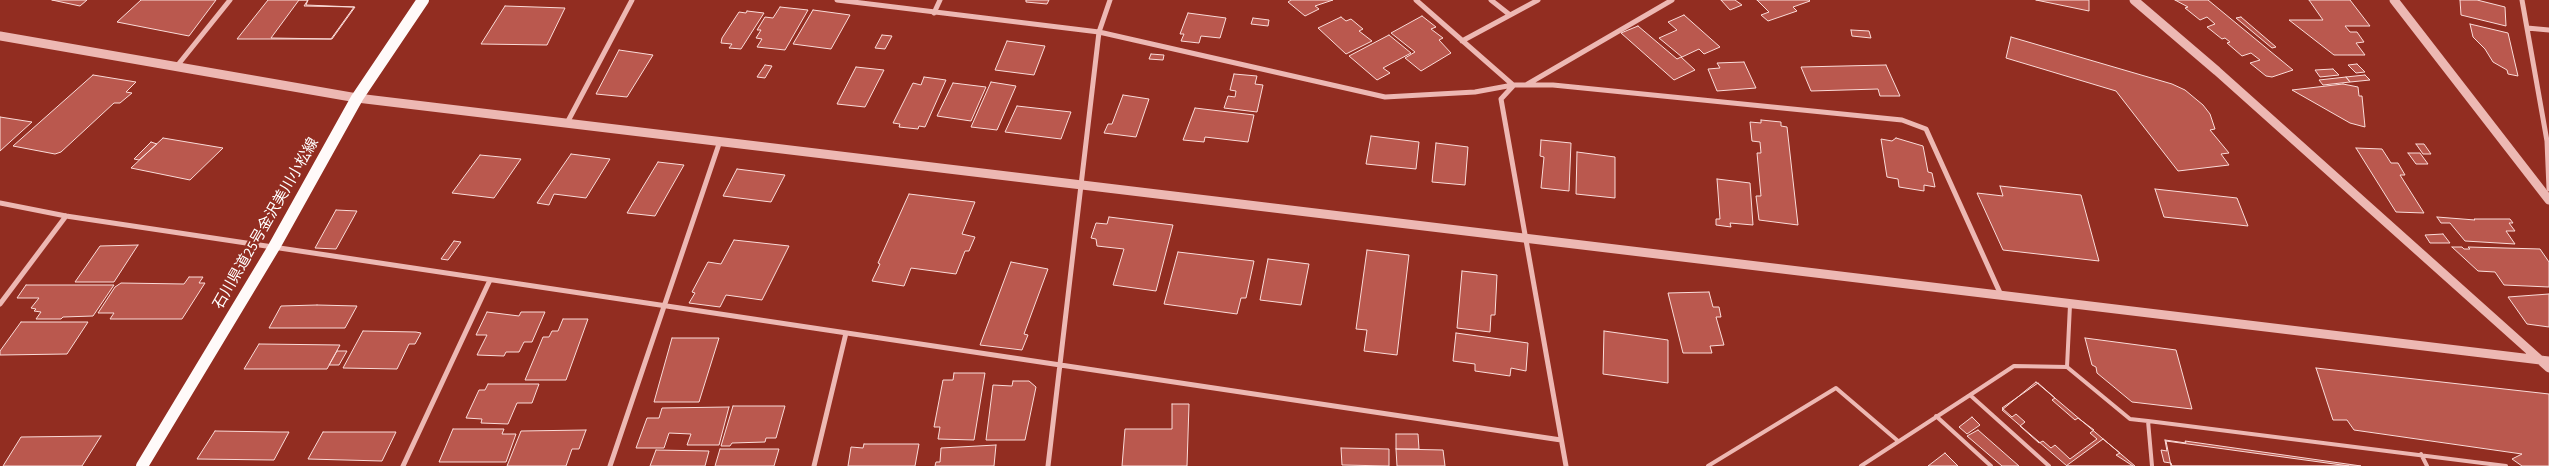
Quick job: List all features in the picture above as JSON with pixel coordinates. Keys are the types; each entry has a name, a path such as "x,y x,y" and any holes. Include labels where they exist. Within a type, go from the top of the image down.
{"main road":[{"name":"石川県道25号金沢美川小松線","path":"142,466 274,247 357,98 423,0"}],"street":[{"path":"177,66 230,0"},
{"path":"566,123 632,0"},
{"path":"837,0 1100,32 1385,97 1475,92 1513,85 1553,85 1902,120 1926,129 2001,295"},
{"path":"934,13 940,0"},
{"path":"1048,466 1100,32 1110,0"},
{"path":"1416,0 1513,85"},
{"path":"1491,0 1510,15"},
{"path":"1462,41 1538,0"},
{"path":"1525,85 1672,0"},
{"path":"2134,0 2218,71 2549,368"},
{"path":"2394,0 2549,200"},
{"path":"2522,0 2547,142 2549,189"},
{"path":"2527,28 2549,30"},
{"path":"0,36 357,98 2549,361"},
{"path":"1513,85 1501,99 1566,466"},
{"path":"610,466 720,141"},
{"path":"0,203 66,216 1561,440"},
{"path":"0,304 66,216"},
{"path":"403,466 490,280"},
{"path":"814,466 846,333"}],"lane":[{"path":"2067,367 2070,303"},
{"path":"1861,466 2014,366 2067,367 2130,419 2506,466"},
{"path":"1708,466 1836,388 1898,441"},
{"path":"1970,396 2049,466"},
{"path":"1936,416 1990,466"},
{"path":"2148,421 2152,466"},
{"path":"2421,454 2426,466"}],"building":[{"path":"52,0 87,0 80,6"},
{"path":"141,0 216,0 189,36 117,22"},
{"path":"268,0 308,0 306,5 354,7 331,39 237,39"},
{"path":"299,0 308,0 304,6 355,7 332,39 271,38"},
{"path":"1026,0 1049,0 1047,4 1026,2"},
{"path":"1291,0 1333,0 1315,6 1319,9 1305,16 1288,2"},
{"path":"1721,0 1735,0 1742,5 1730,10"},
{"path":"1757,0 1810,1 1793,7 1797,11 1768,21 1761,15 1769,12"},
{"path":"2036,0 2089,0 2089,11"},
{"path":"2175,0 2208,0 2293,70 2272,77 2266,76 2250,63 2260,60 2251,53 2242,56 2227,43 2230,42 2225,38 2222,39 2207,27 2215,24 2207,17 2200,20 2185,8 2188,7"},
{"path":"2309,0 2350,0 2370,26 2345,26 2350,32 2357,32 2364,42 2356,43 2365,55 2334,55 2289,20 2323,20"},
{"path":"2460,0 2477,0 2505,7 2506,26 2461,15"},
{"path":"505,6 565,8 547,45 481,44"},
{"path":"780,7 808,10 785,50 757,47 762,39 756,38 761,30 757,30 765,17 773,18"},
{"path":"813,10 850,15 831,49 793,44"},
{"path":"747,11 764,13 741,49 729,48 732,44 721,43 722,38 739,12 746,13"},
{"path":"1188,13 1226,18 1220,38 1201,36 1199,43 1181,41 1184,34 1180,34"},
{"path":"1684,15 1720,47 1704,54 1699,49 1682,57 1659,38 1677,30 1668,22"},
{"path":"1422,16 1436,27 1431,29 1443,38 1439,40 1451,53 1421,71 1405,58 1415,52 1391,33"},
{"path":"1341,17 1346,21 1351,19 1363,29 1359,31 1372,41 1346,54 1318,28"},
{"path":"2241,17 2276,47 2272,48 2236,18"},
{"path":"1253,18 1269,20 1268,26 1251,24"},
{"path":"2470,24 2508,33 2518,76 2508,74 2507,70 2493,62 2485,49 2473,37"},
{"path":"1638,26 1677,59 1681,57 1695,70 1674,80 1621,33"},
{"path":"1851,30 1869,31 1871,38 1852,36"},
{"path":"882,35 892,36 885,49 875,48"},
{"path":"1389,35 1411,53 1383,68 1390,73 1377,80 1349,56"},
{"path":"2011,37 2172,84 2185,90 2203,105 2210,114 2215,129 2210,130 2229,153 2221,154 2229,165 2178,171 2116,91 2006,58"},
{"path":"1007,41 1045,46 1034,75 995,70"},
{"path":"619,50 653,55 627,97 596,94"},
{"path":"1151,54 1164,55 1163,60 1149,59"},
{"path":"1744,62 1756,88 1717,91 1708,69 1720,68 1717,63"},
{"path":"2357,64 2365,72 2356,73 2348,65"},
{"path":"765,65 772,66 765,78 757,77"},
{"path":"1886,65 1900,96 1880,96 1878,89 1811,91 1801,67"},
{"path":"856,67 884,70 865,107 837,104"},
{"path":"2333,69 2339,75 2320,77 2315,70"},
{"path":"1234,74 1257,76 1255,84 1263,85 1257,112 1224,108 1228,96 1235,97 1236,91 1230,90"},
{"path":"93,75 136,82 126,92 132,93 120,103 114,103 61,152 55,154 13,146"},
{"path":"2365,75 2370,80 2350,82 2346,77"},
{"path":"924,77 946,80 925,127 919,126 918,129 899,127 900,124 893,123 913,83 921,85"},
{"path":"2346,77 2350,82 2323,85 2319,80"},
{"path":"991,82 1016,86 997,130 971,127"},
{"path":"953,83 986,87 971,121 937,116"},
{"path":"2343,84 2358,87 2359,96 2362,96 2365,127 2350,123 2292,90"},
{"path":"1123,95 1149,99 1136,137 1104,133 1108,124 1112,124"},
{"path":"1017,106 1071,112 1061,139 1005,132"},
{"path":"1195,108 1254,115 1248,142 1205,137 1204,142 1183,140"},
{"path":"0,117 32,122 0,151"},
{"path":"1761,120 1781,122 1781,126 1787,127 1798,225 1759,220 1756,196 1761,196 1757,153 1761,153 1760,142 1752,141 1750,122 1761,123"},
{"path":"1371,136 1419,142 1416,169 1366,164"},
{"path":"163,138 223,148 190,180 131,168"},
{"path":"1896,138 1923,146 1928,172 1932,173 1935,187 1924,185 1924,191 1899,187 1898,179 1887,177 1881,139 1892,141"},
{"path":"1541,140 1571,143 1569,191 1541,188 1544,157 1540,156"},
{"path":"151,142 157,144 139,160 134,159"},
{"path":"1436,143 1468,147 1465,185 1432,182"},
{"path":"2416,144 2424,144 2431,154 2423,154"},
{"path":"2356,148 2382,149 2391,163 2398,163 2405,175 2400,175 2424,213 2396,212"},
{"path":"1577,152 1615,157 1615,198 1576,194"},
{"path":"2408,153 2420,153 2428,164 2416,164"},
{"path":"571,154 610,159 586,198 554,194 549,205 537,203"},
{"path":"480,155 521,159 494,198 452,193"},
{"path":"658,162 684,165 655,216 627,213"},
{"path":"737,169 785,175 771,202 723,196"},
{"path":"1717,179 1750,183 1753,225 1730,223 1731,227 1716,225 1716,219 1720,219"},
{"path":"2000,186 2081,195 2099,261 2003,250 1977,193 2003,196"},
{"path":"2155,189 2237,198 2248,226 2164,217"},
{"path":"909,194 975,202 962,234 975,237 969,251 965,251 956,274 911,268 904,286 872,281 880,264 878,263"},
{"path":"336,210 357,211 336,249 315,248"},
{"path":"1109,217 1173,225 1156,291 1113,285 1124,249 1097,246 1096,239 1091,238 1096,223 1107,224"},
{"path":"2437,217 2475,220 2510,219 2513,223 2509,223 2515,231 2506,231 2515,244 2465,241 2450,223 2441,223"},
{"path":"2443,234 2450,243 2430,243 2425,235"},
{"path":"734,240 789,246 762,300 726,295 720,307 689,303 695,293 692,292 708,262 721,264"},
{"path":"454,241 461,242 448,260 441,259"},
{"path":"138,245 114,282 75,282 100,246"},
{"path":"2452,247 2462,247 2464,249 2470,249 2468,247 2540,249 2549,262 2549,287 2504,285 2495,272 2478,271"},
{"path":"1367,250 1409,255 1397,355 1364,351 1367,330 1356,329"},
{"path":"1178,252 1254,261 1246,298 1241,298 1237,314 1164,304"},
{"path":"1268,259 1309,264 1301,305 1260,300"},
{"path":"1011,262 1048,269 1024,334 1028,335 1022,350 980,345"},
{"path":"1462,271 1497,275 1495,315 1491,315 1490,332 1457,328"},
{"path":"189,277 203,277 199,283 205,283 182,319 110,319 114,313 98,313 115,287 121,283 184,284"},
{"path":"26,285 114,285 93,316 36,319 41,312 34,311 36,309 31,308 39,298 17,298"},
{"path":"1709,292 1713,307 1719,307 1721,317 1716,317 1724,345 1710,346 1712,353 1683,353 1668,293"},
{"path":"2549,294 2549,327 2527,324 2508,297"},
{"path":"281,306 357,306 345,328 269,328"},
{"path":"487,312 519,316 521,312 545,312 532,342 524,342 519,352 506,352 504,356 477,355 487,335 476,335"},
{"path":"563,319 588,319 566,380 525,380 543,337 549,337 552,331 558,331"},
{"path":"21,322 88,322 67,354 0,355 0,351"},
{"path":"363,331 421,333 415,344 409,344 397,369 343,368"},
{"path":"1604,331 1668,340 1668,383 1603,374"},
{"path":"1456,333 1528,343 1526,371 1511,368 1510,376 1475,371 1475,364 1453,361"},
{"path":"672,338 719,338 699,402 654,402"},
{"path":"2085,338 2176,350 2192,409 2132,402 2097,373 2096,367 2092,365"},
{"path":"259,344 340,345 327,369 244,369"},
{"path":"337,351 347,351 339,365 329,365"},
{"path":"2316,368 2549,394 2549,466 2522,466 2512,459 2522,454 2354,430 2347,420 2333,420"},
{"path":"954,373 985,373 974,440 938,439 940,427 934,427 943,380 953,380"},
{"path":"1013,381 1029,381 1036,387 1025,440 986,440 993,385 1012,386"},
{"path":"2036,382 2135,466 2067,466 2002,410"},
{"path":"2038,383 2055,398 2052,400 2075,420 2078,418 2094,430 2090,433 2097,439 2070,459 2055,445 2051,448 2043,441 2039,443 2020,426 2025,422 2016,414 2012,417 2002,408"},
{"path":"488,384 539,384 532,403 517,403 508,424 481,423 482,419 466,418 479,390 485,390"},
{"path":"1172,404 1189,404 1187,466 1122,466 1125,429 1172,429"},
{"path":"733,406 785,406 776,438 766,438 765,442 732,443 730,446 721,446"},
{"path":"729,407 719,445 687,445 691,434 669,433 664,448 636,448 647,418 659,418 662,408"},
{"path":"1972,417 1980,425 1967,434 1959,427"},
{"path":"453,429 504,429 502,434 516,434 506,462 439,462"},
{"path":"586,430 579,449 572,449 566,466 507,466 521,431"},
{"path":"1978,430 2019,466 2002,466 1967,436"},
{"path":"215,431 289,432 274,460 197,459"},
{"path":"323,432 396,432 382,461 308,459"},
{"path":"1396,434 1418,434 1419,449 1396,449"},
{"path":"101,436 82,466 3,466 21,437"},
{"path":"2103,439 2120,453 2116,455 2133,466 2066,466"},
{"path":"2165,440 2186,443 2185,441 2361,466 2172,466 2171,463 2164,462 2161,450 2167,451"},
{"path":"2166,441 2349,466 2171,466"},
{"path":"864,444 919,444 915,466 848,466 851,447 863,448"},
{"path":"996,445 994,466 935,466 936,462 940,462 941,448"},
{"path":"1341,448 1389,449 1389,466 1342,465"},
{"path":"720,449 779,449 774,466 715,466"},
{"path":"1396,449 1443,450 1445,466 1397,466"},
{"path":"656,450 709,451 705,466 650,466"},
{"path":"1945,453 1958,466 1928,466"}]}
